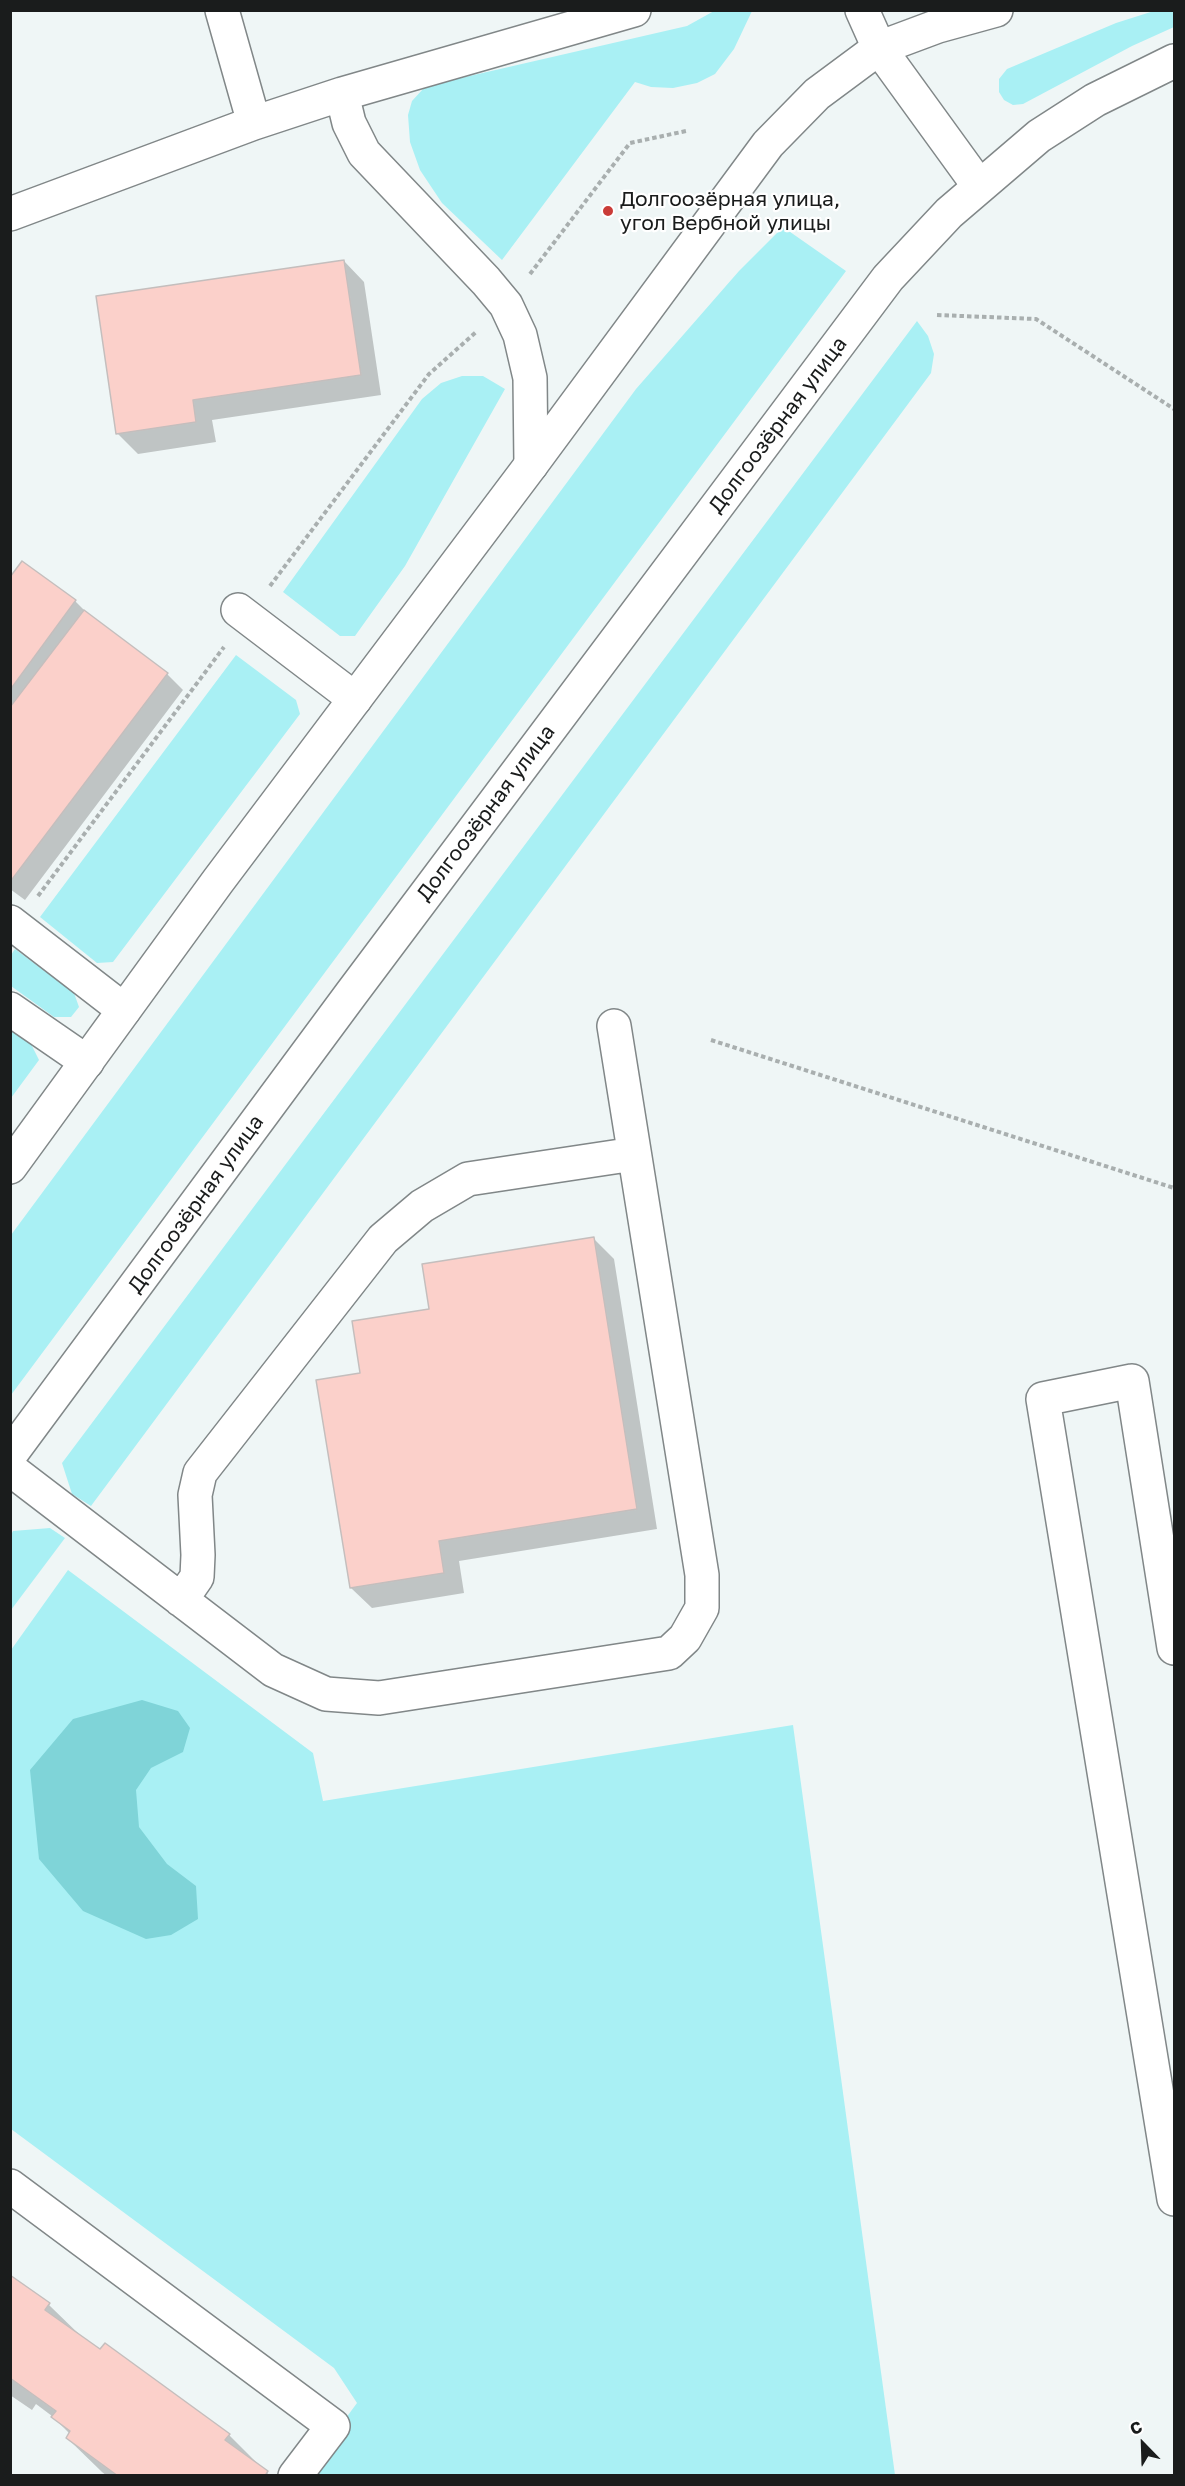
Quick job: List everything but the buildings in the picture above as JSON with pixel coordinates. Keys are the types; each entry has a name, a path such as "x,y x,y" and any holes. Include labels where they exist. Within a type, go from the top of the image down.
{"main road":[{"path":"222,10 254,123"},
{"path":"10,214 254,123 342,94 634,10"},
{"path":"862,10 879,48 979,186"},
{"path":"10,1167 124,1010 768,144 817,93 879,48 938,26 996,10"},
{"name":"Долгоозёрная улица","path":"10,1455 351,994 888,278 919,243 979,186 1039,136 1095,100 1174,61"},
{"path":"342,94 349,123 364,153 506,305 520,335 530,378 531,465"},
{"path":"242,614 355,699"},
{"path":"13,924 124,1010"},
{"path":"10,1009 87,1062"},
{"path":"10,1469 273,1670 326,1694 379,1698 669,1653 685,1638 702,1608 702,1575 614,1026"},
{"path":"181,1600 196,1577 198,1555 195,1495 200,1473 383,1239 422,1206 468,1179 634,1154"},
{"path":"1174,1648 1132,1381 1042,1399 1174,2199"},
{"path":"10,2186 333,2426 295,2475"}],"path":[{"path":"13,924 242,614 429,374 506,305 630,143 686,130"},
{"path":"937,315 1036,319 1174,409"},
{"path":"711,1040 1174,1188"}],"shaded area":[{"path":"1157,10 1174,11 1174,27 1132,46 1023,104 1013,105 1004,100 999,92 999,79 1007,69 1116,23"},
{"path":"714,11 752,11 734,49 715,74 697,83 673,88 651,87 635,82 502,260 442,203 420,170 410,142 408,115 412,101 423,89 439,83 687,26"},
{"path":"783,227 846,271 11,1395 11,1235 636,389 739,271"},
{"path":"917,321 928,336 934,354 931,373 91,1506 72,1494 62,1463"},
{"path":"462,376 483,376 505,389 405,566 355,636 340,636 283,592 422,399 441,383"},
{"path":"236,655 296,700 300,714 113,962 97,963 40,917"},
{"path":"15,949 74,993 79,1007 71,1017 54,1017 11,986 11,955"},
{"path":"11,1030 31,1044 39,1060 11,1098"},
{"path":"50,1528 65,1538 11,1610 11,1535 13,1531"},
{"path":"68,1570 313,1753 323,1801 793,1725 895,2475 304,2475 357,2403 334,2368 11,2129 11,1650"},
{"path":"142,1700 178,1711 190,1728 183,1752 151,1768 136,1790 139,1827 167,1864 196,1886 198,1919 171,1935 146,1939 83,1911 39,1859 30,1770 73,1719"}],"place":[{"name":"Долгоозёрная улица, угол Вербной улицы","path":"608,211"}]}
